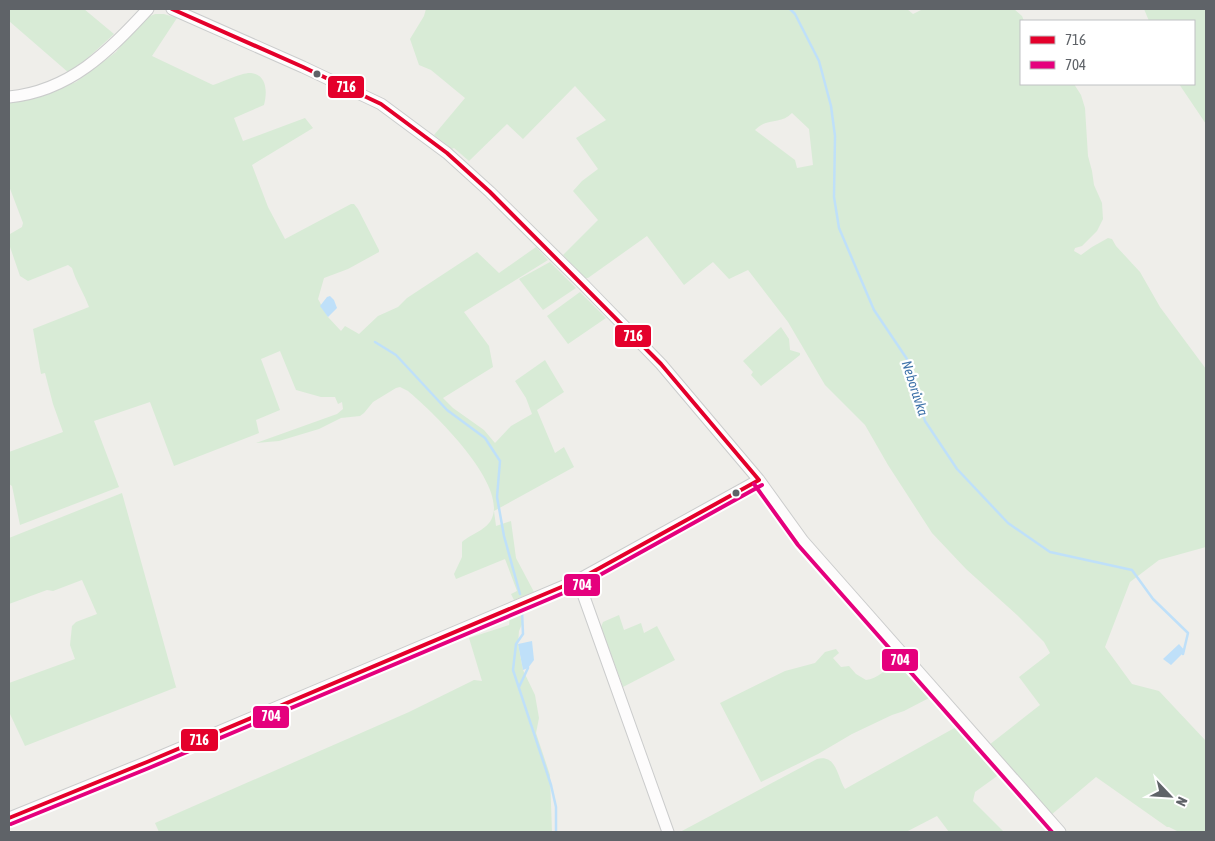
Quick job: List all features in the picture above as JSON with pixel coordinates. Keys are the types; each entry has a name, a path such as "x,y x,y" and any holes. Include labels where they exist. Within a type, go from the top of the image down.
{"street":[{"path":"9,97 54,87 86,69 148,9"},
{"path":"172,9 381,104 447,154 490,192 654,358 759,480 803,541 1060,832"},
{"path":"9,818 147,762 578,580 759,480"},
{"path":"578,580 668,832"}],"green space":[{"path":"9,9 84,9 114,34 69,73 9,21"},
{"path":"426,9 907,9 913,14 923,9 1014,9 1022,16 1024,20 1020,20 1020,85 1075,85 1081,95 1085,108 1088,156 1094,185 1102,203 1103,219 1097,231 1082,246 1075,248 1074,251 1081,255 1108,238 1112,239 1140,272 1160,307 1206,369 1206,547 1159,560 1130,582 1105,647 1132,684 1159,691 1206,741 1206,832 1179,832 1167,827 1096,777 1051,815 989,745 1040,705 1019,677 1050,653 1044,642 966,569 932,533 888,465 865,425 825,385 788,322 748,270 729,279 713,262 684,285 647,236 588,278 585,278 563,255 598,220 573,191 582,181 598,169 576,138 606,120 575,86 523,139 507,124 469,161 434,135 465,98 431,70 419,65 410,39 424,16","holes":["792,113 809,129 813,165 797,168 795,160 755,130 764,124 788,117"]},
{"path":"1144,9 1206,9 1206,124 1180,85 1195,85 1195,20 1149,20"},
{"path":"155,14 164,14 177,18 152,56 213,85 247,73 257,74 261,77 266,91 264,105 234,118 243,141 305,118 313,128 252,165 268,207 285,239 351,204 354,204 358,209 379,252 348,269 324,278 318,299 328,317 341,331 345,326 359,334 378,316 398,307 407,298 477,252 499,273 536,247 548,260 464,312 489,346 493,367 443,398 453,408 484,430 495,443 511,426 532,414 526,398 515,381 545,360 564,392 537,410 555,453 564,447 574,467 494,511 496,526 511,521 516,558 534,592 514,600 511,594 517,591 505,559 456,579 454,574 462,557 462,542 483,529 490,522 494,503 489,486 465,449 450,431 408,391 400,387 396,388 373,402 360,416 341,418 319,429 279,441 256,443 337,414 343,409 342,402 338,404 335,397 321,397 296,390 280,351 261,359 280,410 256,420 259,433 174,466 150,402 94,421 119,487 20,525 12,486 9,484 9,452 63,432 45,373 41,374 33,329 89,307 72,268 68,265 28,281 20,276 9,244 10,234 22,227 23,223 9,186 9,102 46,94 76,82 116,52 148,17"},
{"path":"550,262 576,288 543,310 519,279"},
{"path":"580,292 606,318 568,344 547,316"},
{"path":"781,327 789,339 790,350 800,353 800,355 761,386 751,375 753,372 743,361"},
{"path":"122,493 177,687 25,746 9,714 9,683 75,659 70,645 72,626 76,622 97,614 82,580 9,604 9,538"},
{"path":"523,611 523,622 519,631 518,644 523,670 535,695 539,718 536,733 550,775 552,832 159,832 155,823 409,712 474,680 482,681 469,638 509,625 510,616"},
{"path":"619,615 624,630 641,623 644,633 657,626 675,660 623,687 601,627 603,622"},
{"path":"836,649 839,653 833,658 841,667 849,666 856,674 866,680 878,676 895,662 929,698 852,734 818,754 761,782 720,703 785,671 815,663 825,652"},
{"path":"958,726 1000,774 975,792 973,801 1004,832 949,832 937,816 906,832 680,832 817,759 824,758 833,763 845,789"}],"water":[{"path":"330,296 337,308 328,317 320,306"},
{"path":"532,641 534,660 528,668 523,670 518,644"},
{"path":"1179,644 1185,651 1171,665 1163,659"}],"waterway":[{"name":"Neborůvka","path":"790,9 795,14 819,61 831,106 835,136 834,197 839,228 874,310 907,359 925,421 957,469 1008,523 1050,552 1132,570 1153,599 1188,633 1183,654"},
{"path":"375,342 396,355 447,410 485,438 500,461 497,497 504,536 520,594"},
{"path":"522,611 523,634 516,644 513,670 551,785 556,807 556,832"},
{"path":"519,687 528,668 527,665"}],"transit line":[{"name":"716","path":"172,9 381,104 447,153 490,192 661,364 759,480"},
{"name":"716","path":"9,818 147,762 578,580 759,480"},
{"name":"704","path":"754,484 798,545 1052,832"},
{"name":"704","path":"11,824 149,768 580,586 762,485"}]}
